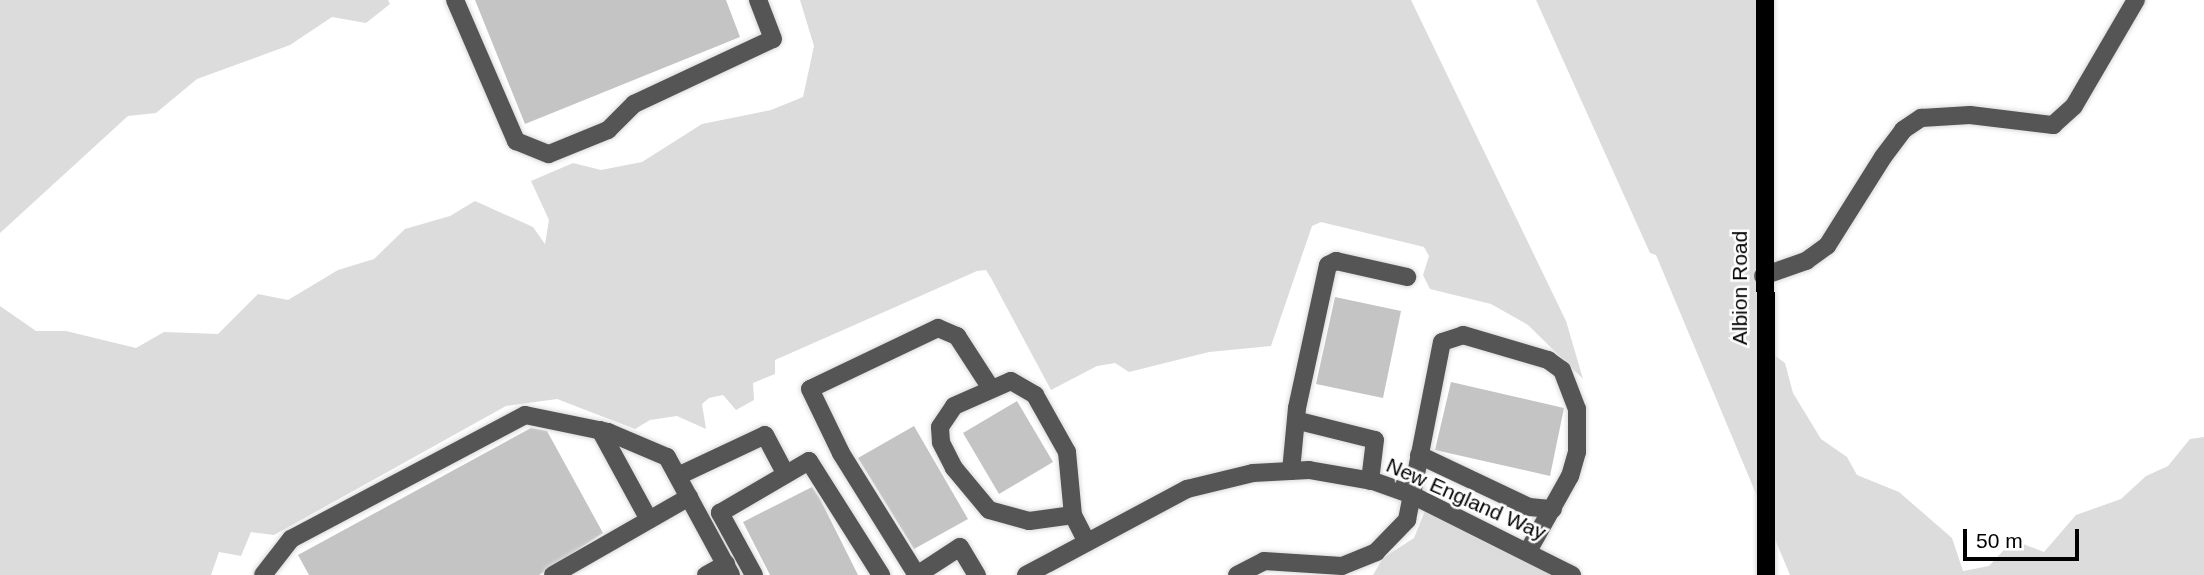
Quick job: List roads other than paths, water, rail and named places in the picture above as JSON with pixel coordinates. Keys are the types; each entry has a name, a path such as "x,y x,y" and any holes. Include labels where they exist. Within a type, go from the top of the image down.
{"main road":[{"name":"Albion Road","path":"1765,0 1763,276 1766,575"}],"street":[{"path":"455,0 516,141 549,154 608,130 634,104 773,39 758,0"},
{"path":"1763,276 1806,261 1827,246 1890,148 1921,118 1970,115 2053,125 2074,106 2136,0"},
{"path":"1291,471 1299,421 1297,408 1328,265 1336,261 1407,277"},
{"path":"977,575 960,547 916,574 841,453 810,389 938,328 957,336 990,387"},
{"path":"1237,575 1264,561 1342,566 1376,552 1407,520 1442,342 1463,335 1506,343 1562,370 1577,410 1577,452 1570,476 1528,551"},
{"path":"1073,515 1029,521 989,510 954,468 940,427 954,406 990,387 1010,382 1035,395 1051,416 1067,452 1073,515 1087,540"},
{"path":"263,575 291,539 525,415 600,430 650,446 667,457 729,570 706,575"},
{"path":"1299,421 1375,440 1370,481"},
{"path":"600,430 649,520"},
{"path":"678,476 765,435 785,473"},
{"path":"1419,456 1530,507 1553,509"},
{"path":"754,575 720,513 809,461 818,469 881,575"},
{"name":"New England Way","path":"1026,575 1087,540 1187,489 1252,473 1291,471 1370,481 1412,495 1572,575"},
{"path":"553,575 689,497"}]}
